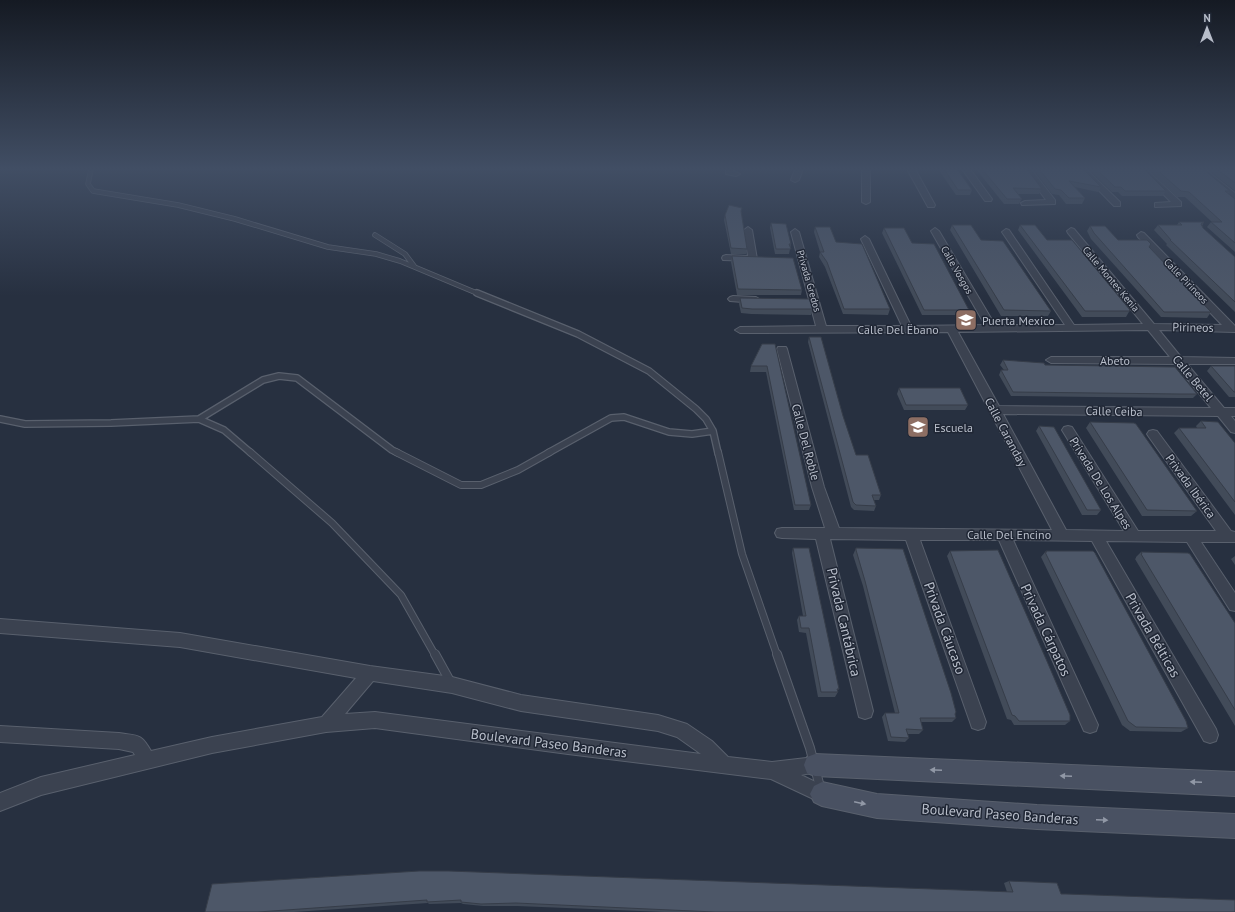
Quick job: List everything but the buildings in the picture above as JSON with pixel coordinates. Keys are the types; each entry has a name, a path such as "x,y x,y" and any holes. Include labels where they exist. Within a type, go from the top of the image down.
{"main road":[{"name":"Boulevard Paseo Banderas","path":"815,765 1235,784"},
{"name":"Boulevard Paseo Banderas","path":"822,794 877,806 1037,817 1235,826"}],"street":[{"path":"726,258 756,259 748,230"},
{"name":"Calle Vosgos","path":"935,231 992,329"},
{"name":"Calle Montes Kenia","path":"1071,231 1151,327"},
{"name":"Privada Gredos","path":"795,232 798,259 822,330"},
{"path":"1006,232 1071,327"},
{"name":"Calle Pirineos","path":"1141,235 1233,328"},
{"path":"865,239 908,329"},
{"path":"733,299 763,300"},
{"name":"Calle Del Ëbano","path":"740,330 1151,327"},
{"name":"Pirineos","path":"1151,327 1233,328"},
{"name":"Calle Betel","path":"1151,327 1235,429"},
{"name":"Calle Caranday","path":"952,329 1061,534"},
{"name":"Calle Del Roble","path":"782,349 818,487 828,534"},
{"name":"Abeto","path":"1051,360 1235,361"},
{"name":"Calle Ceiba","path":"994,410 1235,412"},
{"name":"Privada De Los Alpes","path":"1068,430 1134,536"},
{"name":"Privada Ibérica","path":"1153,434 1232,537"},
{"name":"Calle Del Encino","path":"782,533 1061,534 1232,537"},
{"name":"Privada Cantábrica","path":"828,534 865,711"},
{"name":"Privada Cáucaso","path":"911,534 978,722"},
{"name":"Privada Cárpatos","path":"1002,534 1090,725"},
{"name":"Privada Bélticas","path":"1095,535 1210,735"},
{"path":"1190,536 1235,605"},
{"path":"0,626 180,640 370,673 452,685 521,703 629,718 681,730 706,747 723,764"},
{"path":"326,724 370,673"},
{"name":"Boulevard Paseo Banderas","path":"0,802 40,786 212,745 326,724 374,720 772,771 815,765"},
{"path":"0,734 120,741 138,744 147,761"},
{"name":"Boulevard Paseo Banderas","path":"772,771 822,794"}],"lane":[{"path":"205,212 235,219 328,247 390,257 578,334 650,371 696,409 706,419 713,432 742,554 810,748 822,794"},
{"path":"375,235 405,254 414,267"},
{"path":"199,419 263,380 279,376 297,378 392,450 461,485 481,485 518,470 612,418 624,416 669,432 692,434 713,432"},
{"path":"0,419 25,424 111,423 199,419 224,430 332,523 401,596 452,685"}],"place":[{"name":"Puerta Mexico","path":"966,320"},
{"name":"Escuela","path":"918,427"}]}
